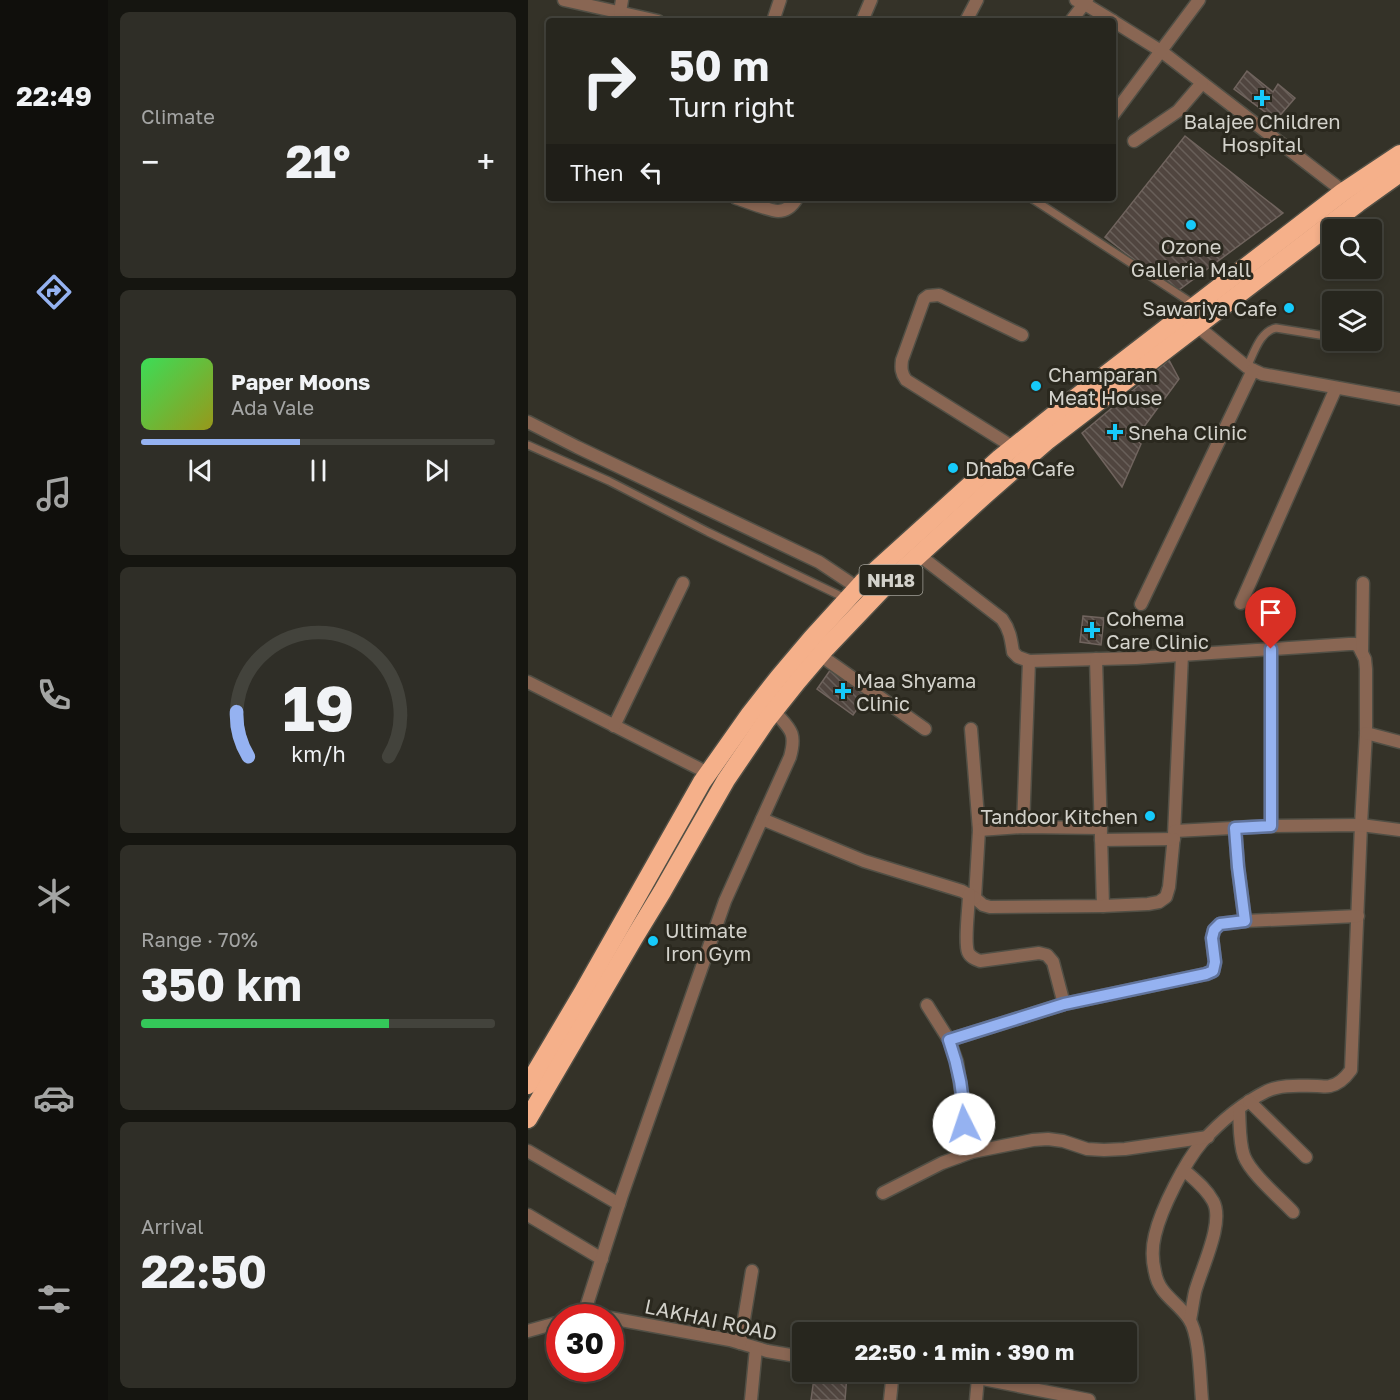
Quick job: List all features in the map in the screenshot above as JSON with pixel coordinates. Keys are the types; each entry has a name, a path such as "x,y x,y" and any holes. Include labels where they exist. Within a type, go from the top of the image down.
{"highway":[{"name":"NH18","path":"528,1119 726,780 774,711 820,655 872,599 1048,440 1197,326 1400,154"},
{"name":"NH18","path":"528,1085 708,773 779,677 853,593 1013,447 1196,306 1351,197 1400,173"}],"street":[{"path":"564,0 647,18"},
{"path":"774,18 780,0"},
{"path":"863,18 871,0"},
{"path":"968,18 977,0"},
{"path":"1116,111 1199,0"},
{"path":"1073,18 1083,1 1108,18"},
{"path":"1116,23 1161,51 1351,197"},
{"path":"1134,141 1178,111 1202,83"},
{"path":"746,201 778,211 787,209 795,201"},
{"path":"1013,447 906,380 901,367 924,299 928,296 939,295 1022,335"},
{"path":"1197,326 1250,369 1263,374 1400,399"},
{"path":"1141,604 1250,369"},
{"path":"1241,603 1336,388"},
{"path":"528,422 819,562 853,593 872,599"},
{"path":"919,555 1002,619 1011,634 1013,652 1018,657 1029,661 1137,658 1349,644 1355,644 1365,659 1366,733 1351,1070 1345,1079 1330,1086 1288,1086 1269,1090 1249,1101 1195,1151 1170,1196 1155,1237 1153,1256 1155,1274 1161,1290 1190,1320 1194,1333 1202,1400"},
{"path":"614,726 683,583"},
{"path":"1362,652 1363,583"},
{"path":"1271,649 1271,826"},
{"path":"820,655 925,729"},
{"path":"762,819 864,861 972,896 983,905 990,907 1103,906 1159,902 1166,897 1169,886 1174,835 1182,655"},
{"path":"1096,659 1103,906"},
{"path":"1023,827 1029,661"},
{"path":"528,682 708,773"},
{"path":"586,1304 725,901 790,757 794,743 791,730 774,711"},
{"path":"971,729 979,830 967,939 968,952 973,959 980,961 1039,953 1047,955 1053,962 1064,1004"},
{"path":"1366,733 1400,742"},
{"path":"979,830 1023,827 1101,834 1174,835 1271,826 1361,825 1400,830"},
{"path":"1235,828 1245,921"},
{"path":"949,1040 1064,1004 1206,974 1213,971 1215,962 1212,938 1214,930 1220,924 1358,916"},
{"path":"927,1005 949,1040 957,1062 964,1112 964,1137 958,1157"},
{"path":"1249,1101 1306,1157"},
{"path":"1239,1110 1244,1157 1251,1168 1293,1212"},
{"path":"883,1193 942,1163 972,1152 1033,1140 1055,1140 1087,1149 1104,1150 1208,1137"},
{"path":"528,1151 619,1204"},
{"path":"1184,1170 1204,1188 1214,1202 1218,1215 1195,1293 1190,1320"},
{"path":"528,1215 602,1259"},
{"path":"740,1343 752,1271"},
{"name":"LAKHAI ROAD","path":"624,1321 792,1355"},
{"path":"528,1331 546,1326"},
{"path":"751,1400 756,1348"},
{"path":"890,1400 892,1382"},
{"path":"976,1400 978,1382"},
{"path":"998,1382 1089,1400"}],"lane":[{"path":"1036,201 1196,306"},
{"path":"1250,369 1268,329 1276,328 1322,335"},
{"path":"528,445 609,481 708,532 853,593"}],"building":[{"path":"1247,71 1273,92 1278,84 1295,98 1276,120 1234,89"},
{"name":"Ozone Galleria Mall","path":"1185,136 1283,213 1176,292 1105,237"},
{"path":"1169,360 1179,379 1135,439 1141,444 1122,487 1082,433"},
{"path":"1083,616 1104,618 1101,645 1080,642"},
{"path":"831,669 867,695 853,715 817,689"},
{"path":"813,1382 846,1382 845,1400 811,1400"}],"place":[{"name":"Balajee Children Hospital","path":"1262,98"},
{"name":"Ozone Galleria Mall","path":"1191,225"},
{"name":"Sawariya Cafe","path":"1289,308"},
{"name":"Champaran Meat House","path":"1036,386"},
{"name":"Sneha Clinic","path":"1115,432"},
{"name":"Dhaba Cafe","path":"953,468"},
{"name":"Cohema Care Clinic","path":"1092,630"},
{"name":"Maa Shyama Clinic","path":"843,691"},
{"name":"Tandoor Kitchen","path":"1150,816"},
{"name":"Ultimate Iron Gym","path":"653,941"}],"route":[{"path":"964,1124 961,1084 957,1062 949,1040 1064,1004 1213,971 1215,962 1212,938 1214,930 1220,924 1245,921 1235,828 1271,826 1271,649"}]}
